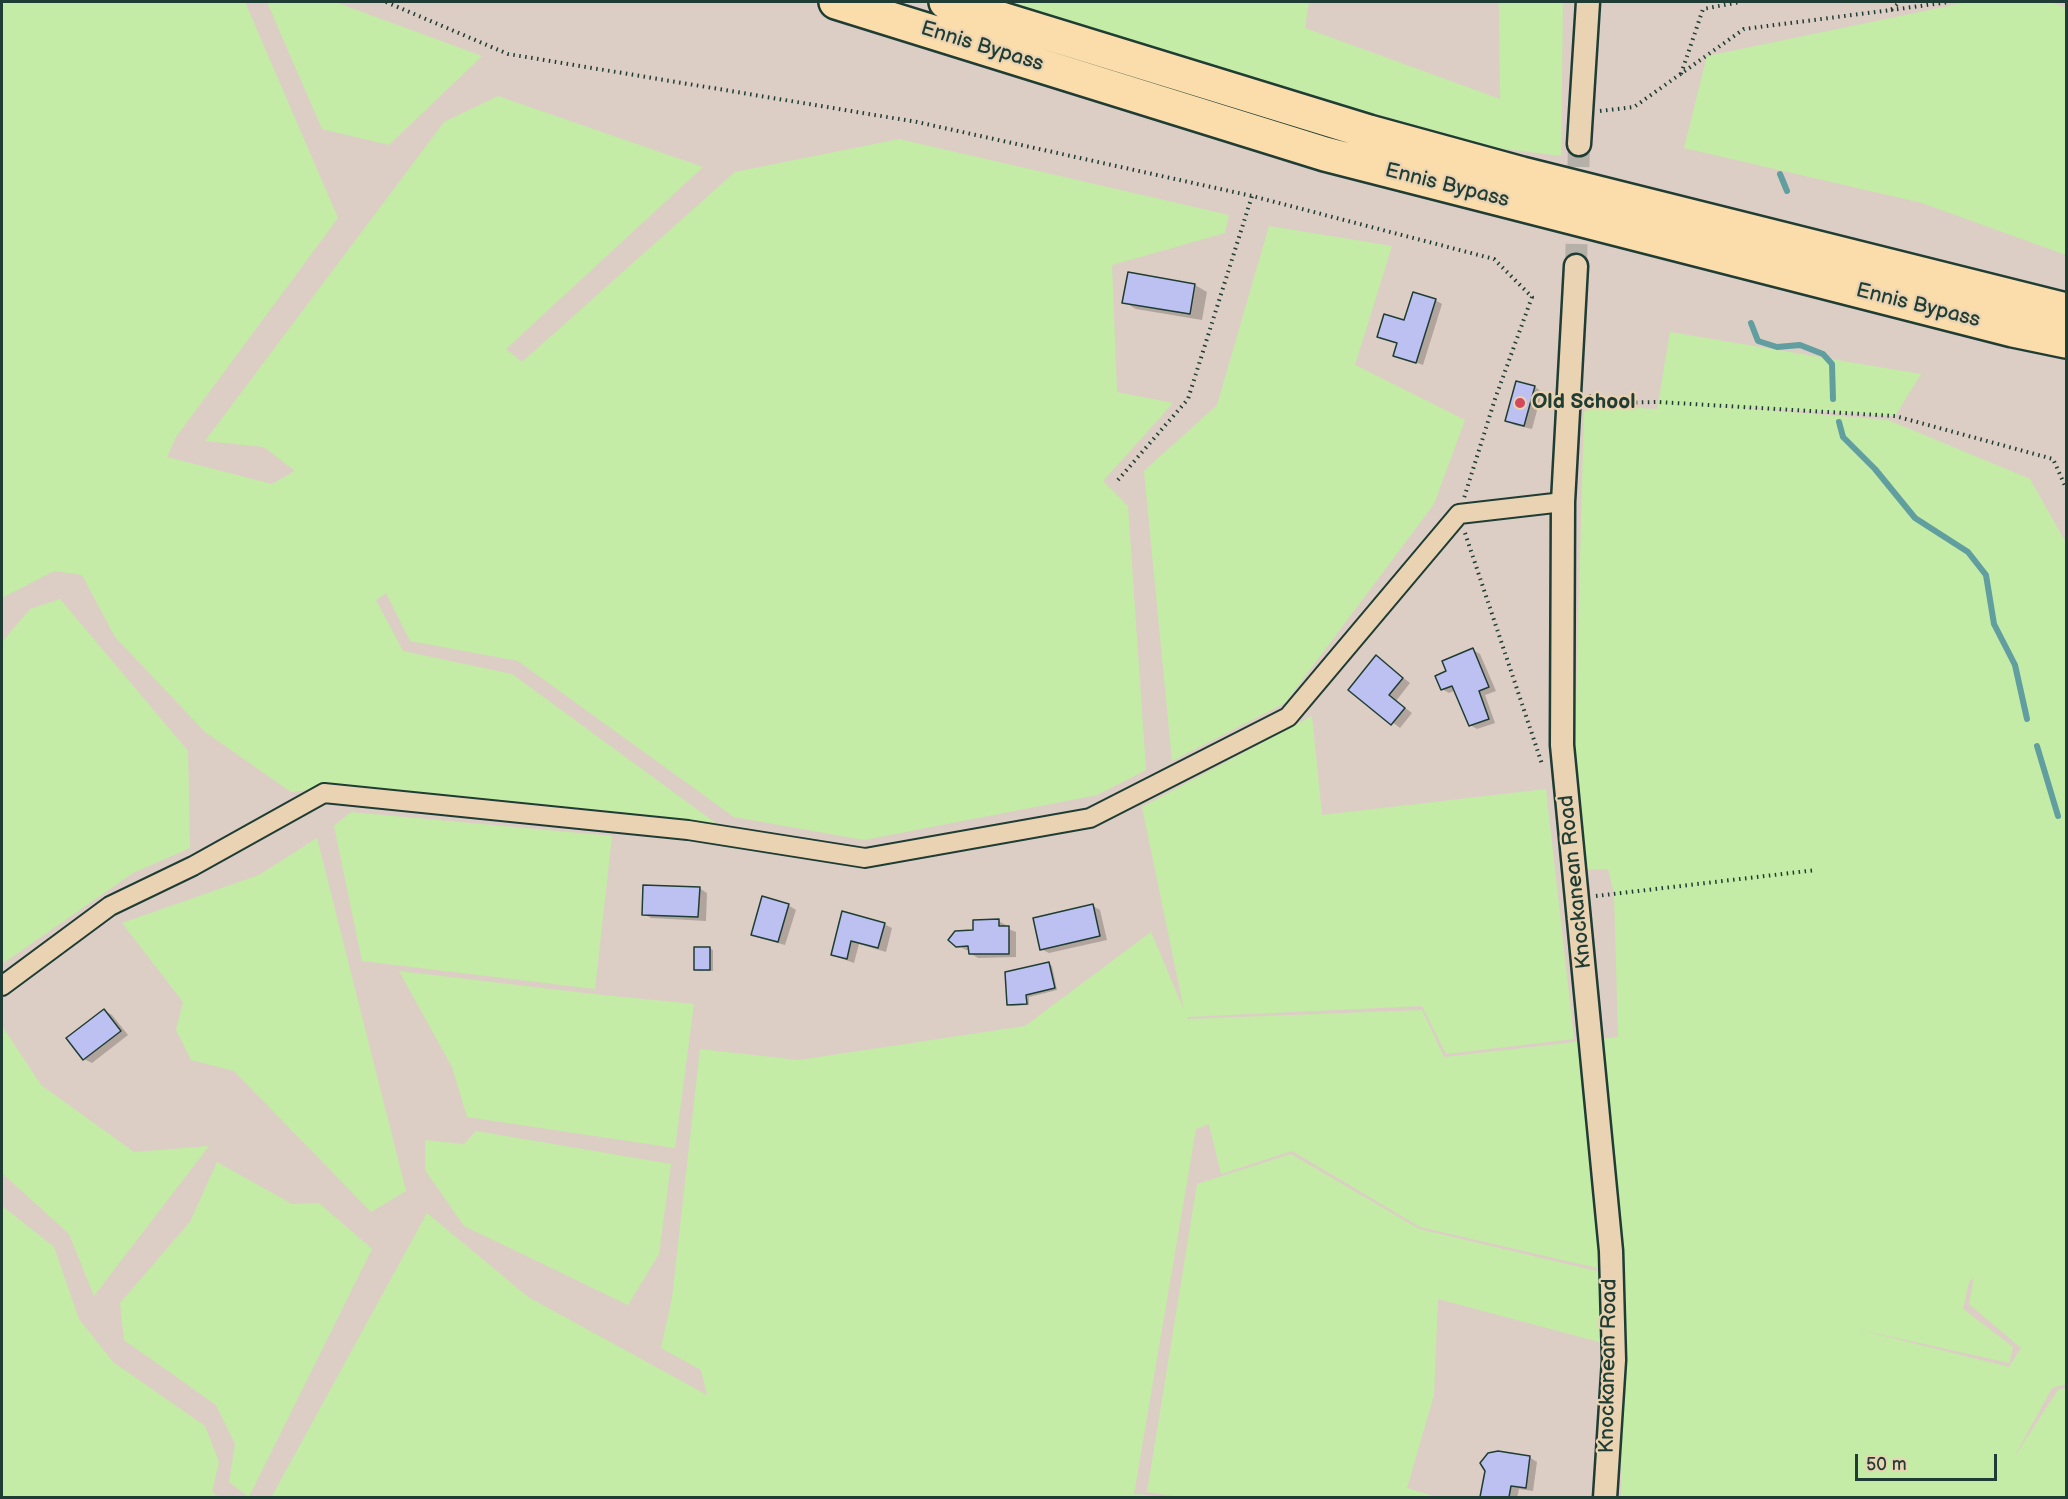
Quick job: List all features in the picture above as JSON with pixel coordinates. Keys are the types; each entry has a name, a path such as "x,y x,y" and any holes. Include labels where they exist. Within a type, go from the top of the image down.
{"highway":[{"name":"Ennis Bypass","path":"836,2 1325,154 2013,330 2067,341"},
{"name":"Ennis Bypass","path":"946,2 1369,132 1533,176 2067,310"}],"street":[{"path":"1579,144 1587,2"},
{"name":"Knockanean Road","path":"1576,266 1563,502 1562,745 1611,1251 1614,1360 1605,1497"},
{"path":"2,986 110,906 194,867 324,794 688,830 865,858 1090,818 1288,717 1458,514 1563,502"}],"path":[{"path":"386,2 508,54 917,122 1252,196 1494,259 1532,297 1495,399 1458,514 1542,764"},
{"path":"1681,74 1703,9 1740,2"},
{"path":"1891,10 1900,2"},
{"path":"1581,114 1634,107 1744,29 1949,2"},
{"path":"1118,480 1188,399 1252,196"},
{"path":"1569,390 1609,403 1658,402 1895,416 2053,459 2067,488"},
{"path":"1578,899 1816,870"}],"green space":[{"path":"2,2 245,2 338,218 176,437 167,457 272,484 295,471 264,447 205,441 444,122 498,96 703,167 506,349 522,362 735,172 899,139 1229,215 1225,233 1112,265 1117,392 1173,403 1103,481 1128,506 1146,770 1097,795 864,840 734,817 518,661 410,641 386,593 376,600 403,651 512,674 721,827 325,788 291,792 205,732 115,637 82,575 54,571 2,598"},
{"path":"267,2 335,2 482,56 389,145 322,129"},
{"path":"1003,2 1309,2 1305,28 1500,99 1499,2 1563,2 1561,156 1482,146"},
{"path":"1968,2 2051,2 2066,8 2066,255 1922,203 1684,148 1707,56"},
{"path":"1269,226 1392,246 1355,365 1465,420 1434,504 1285,703 1172,761 1144,471 1217,405"},
{"path":"1670,332 1921,374 1895,416 1705,405 1888,420 2030,479 2066,543 2066,1384 2052,1388 2013,1459 2058,1390 2066,1388 2066,1497 1621,1497 1623,1274 1420,1227 1292,1151 1221,1174 1209,1124 1196,1129 1134,1494 1169,1497 271,1498 427,1213 528,1297 707,1395 701,1370 661,1348 672,1298 700,1049 799,1060 1025,1026 1151,932 1184,1010 1142,807 1312,716 1322,815 1546,789 1574,1039 1446,1054 1422,1006 1187,1017 1187,1019 1422,1010 1444,1057 1618,1037 1614,893 1608,869 1586,870 1575,744 1584,412 1596,406 1657,409","holes":["1974,1277 1969,1304 2021,1348 2009,1367 1852,1328 2009,1363 2013,1347 1963,1309 1969,1282"]},
{"path":"60,599 188,751 190,848 133,873 2,964 2,642 30,609"},
{"path":"351,812 612,836 595,989 362,961 334,826"},
{"path":"317,838 406,1191 371,1212 234,1071 191,1060 176,1030 183,1002 122,923 259,875"},
{"path":"399,971 694,1004 675,1148 467,1117 452,1067"},
{"path":"2,1026 41,1085 134,1152 209,1146 94,1296 69,1234 2,1173"},
{"path":"476,1131 671,1164 659,1254 628,1305 464,1226 425,1170 425,1140 464,1144"},
{"path":"1291,1154 1419,1229 1605,1273 1603,1343 1438,1299 1434,1395 1407,1488 1436,1497 1188,1498 1147,1492 1197,1184"},
{"path":"217,1162 292,1204 319,1203 372,1249 249,1497 229,1482 235,1444 216,1405 124,1340 120,1303 190,1222"},
{"path":"2,1206 54,1247 79,1319 113,1362 205,1426 219,1462 212,1492 219,1497 2,1497"}],"building":[{"path":"1128,272 1195,284 1190,314 1122,303"},
{"path":"1413,292 1436,299 1416,363 1393,356 1397,343 1377,337 1384,314 1404,320"},
{"name":"Old School","path":"1516,381 1535,386 1524,426 1505,421"},
{"path":"1473,648 1489,687 1479,691 1489,719 1469,726 1452,686 1441,690 1435,676 1446,671 1442,661"},
{"path":"1376,655 1403,678 1389,695 1405,708 1391,725 1348,690"},
{"path":"643,885 700,887 698,917 642,915"},
{"path":"762,896 789,904 778,942 751,935"},
{"path":"1093,904 1100,936 1040,950 1033,918"},
{"path":"842,911 885,923 878,948 851,941 847,959 831,955"},
{"path":"999,919 999,926 1009,926 1009,954 969,954 968,946 956,947 948,940 955,931 973,930 973,920"},
{"path":"694,947 710,947 710,970 694,970"},
{"path":"1049,962 1055,988 1026,995 1027,1004 1007,1005 1005,972"},
{"path":"104,1009 121,1031 83,1060 66,1038"},
{"path":"1498,1451 1530,1456 1526,1488 1511,1486 1509,1497 1480,1497 1485,1471 1480,1463 1488,1453"}],"waterway":[{"path":"1780,174 1787,191"},
{"path":"1751,323 1758,341 1777,347 1800,345 1823,354 1832,364 1833,399"},
{"path":"1839,422 1843,437 1875,469 1915,518 1968,552 1986,575 1994,624 2015,665 2027,719"},
{"path":"2037,746 2058,816"}],"tunnel":[{"path":"1576,266 1579,144"}],"place":[{"name":"Old School","path":"1520,403"}]}
